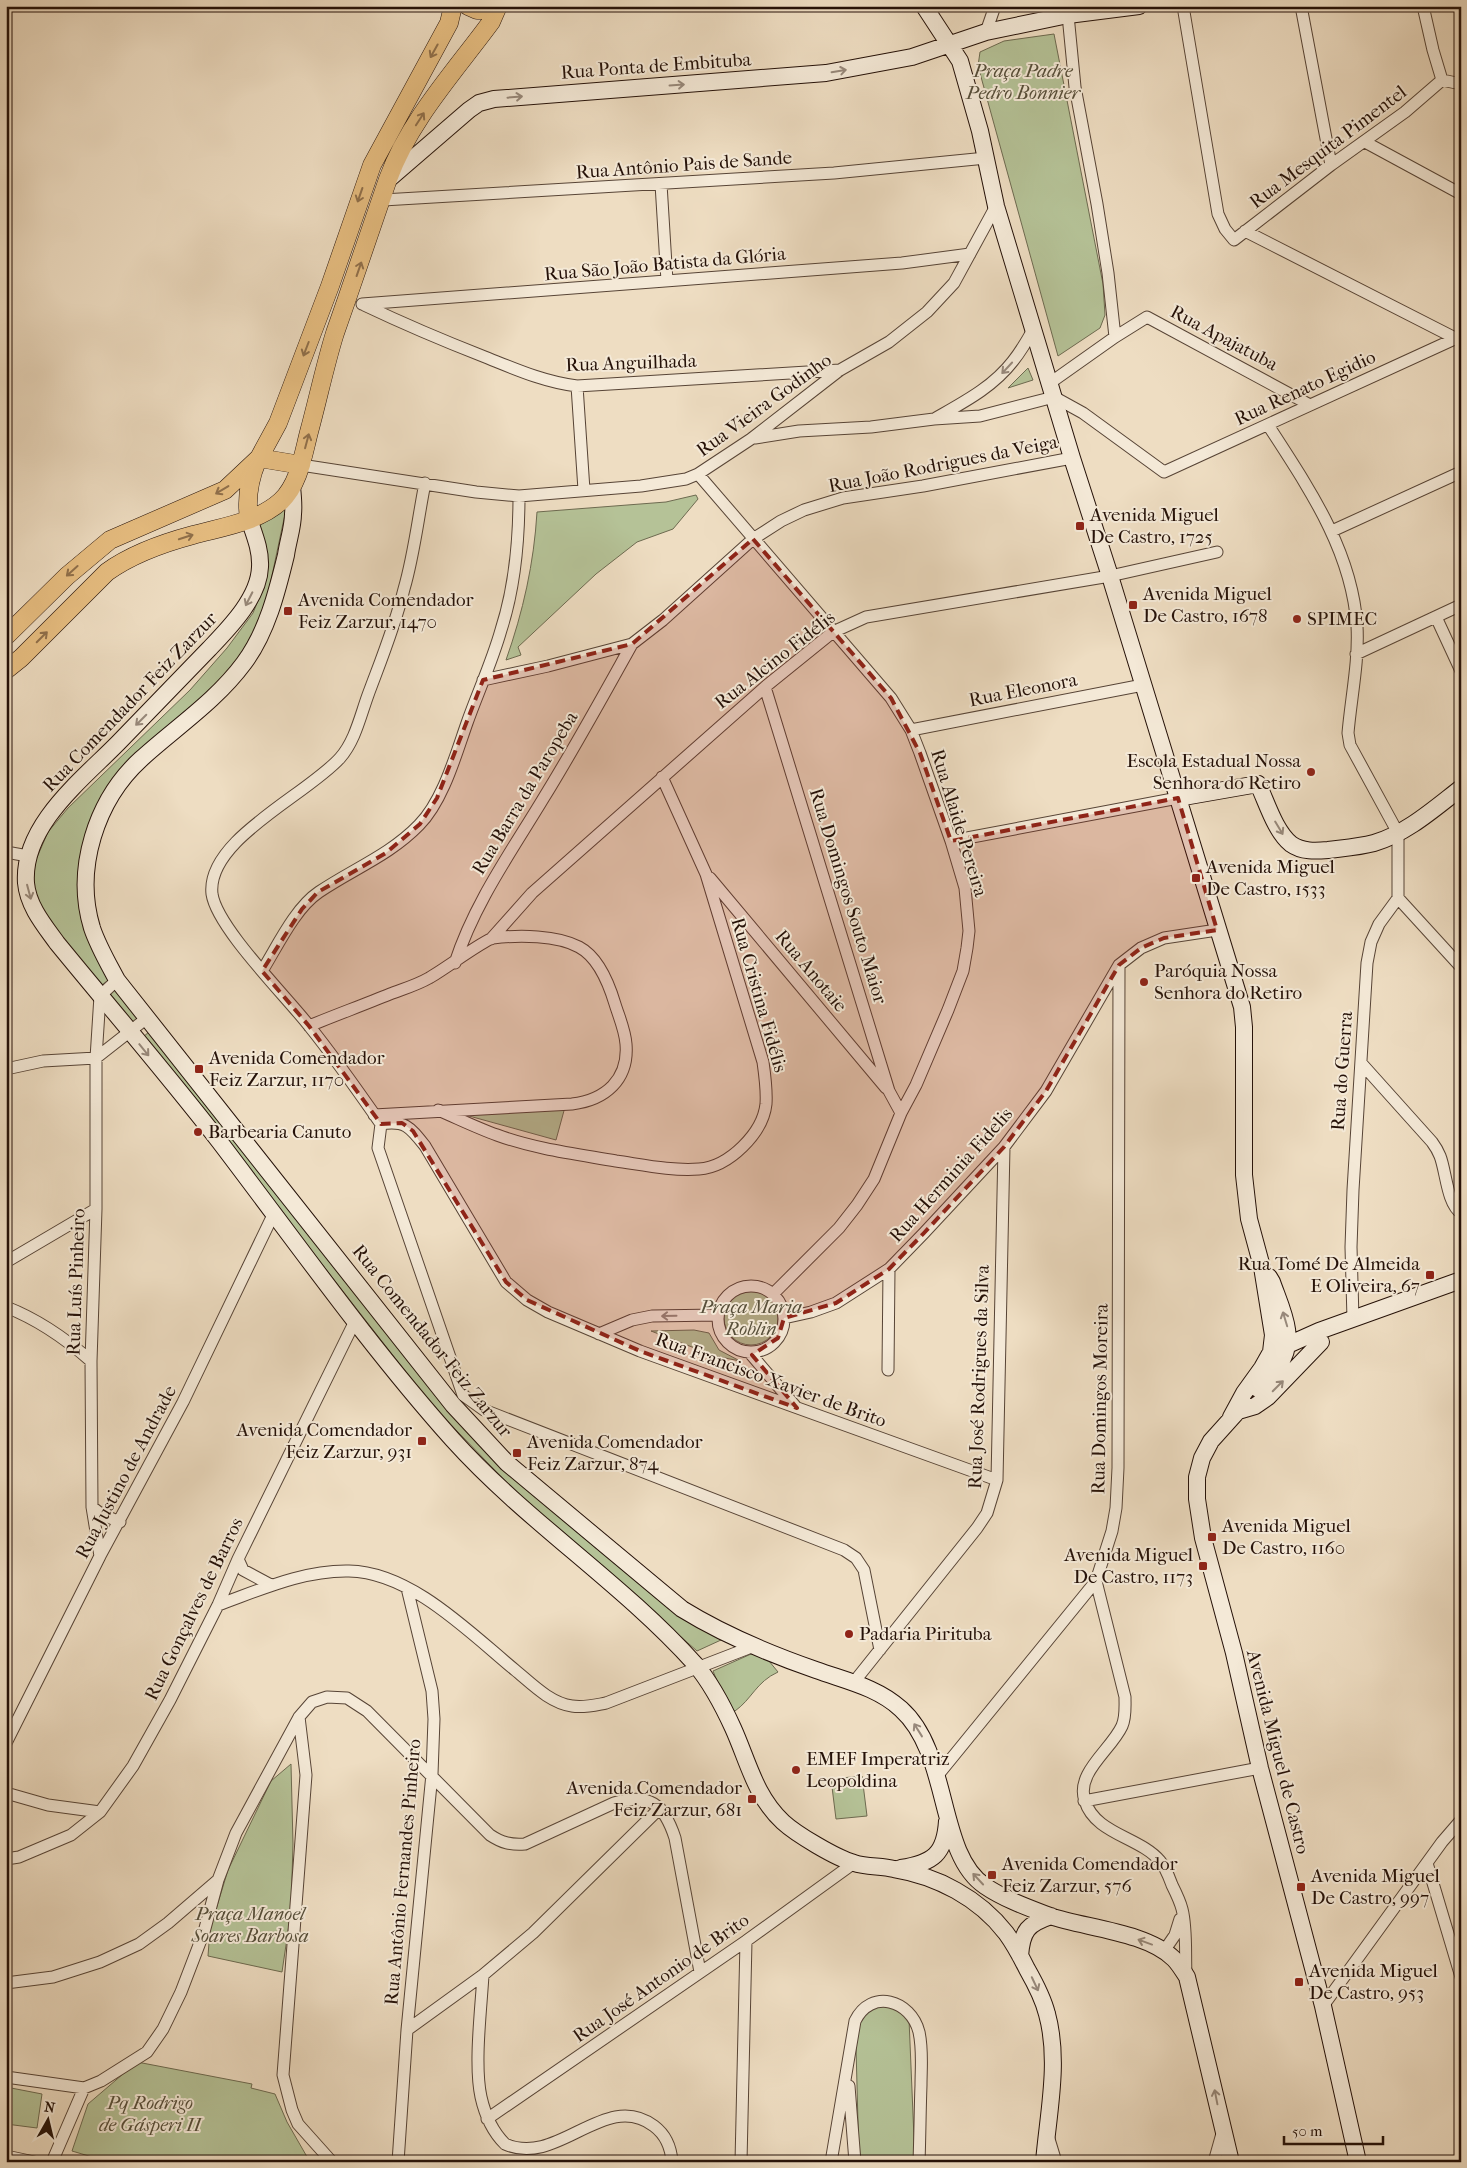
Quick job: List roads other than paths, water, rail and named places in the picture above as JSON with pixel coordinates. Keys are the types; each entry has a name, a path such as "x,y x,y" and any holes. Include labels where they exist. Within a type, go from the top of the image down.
{"main road":[{"path":"249,519 247,497 250,479 278,423 330,286 372,165 449,24 453,6"},
{"path":"6,670 21,658 107,572 120,563 140,553 191,535 249,519 265,512 277,504 292,487 301,465 335,334 355,302 389,178 419,119 492,22 497,8 478,10 468,6"},
{"name":"Avenida Miguel de Castro","path":"924,6 960,61 986,158 996,206 1242,1007 1244,1027 1244,1175 1249,1219 1262,1267 1265,1297 1273,1324 1275,1358 1234,1414 1211,1441 1202,1458 1197,1478 1197,1499 1205,1547 1234,1652 1260,1768 1324,2006 1358,2162"},
{"name":"Rua Ponta de Embituba","path":"389,178 469,110 479,103 494,99 826,73 889,62 950,45 986,32 1070,11 1139,6"},
{"path":"259,458 301,465"},
{"path":"6,636 67,576 110,540 224,490 259,458"},
{"name":"Rua Comendador Feiz Zarzur","path":"292,487 294,514 279,582 263,631 244,664 211,698 140,760 122,779 93,833 86,865 87,897 92,928 117,980 507,1463 660,1592 706,1624 754,1646 817,1671 879,1692 901,1709 916,1725 928,1747 938,1775 958,1850 969,1869 984,1885 1004,1897 1051,1916 1148,1942 1174,1959 1187,1977 1231,2162"},
{"name":"Rua Comendador Feiz Zarzur","path":"249,519 259,555 260,568 252,594 239,616 164,697 74,785 38,835 28,856 26,884 33,909 57,943 218,1141 356,1321 455,1442 511,1498 652,1620 698,1668 716,1693 733,1728 752,1778 764,1799 783,1822 807,1839 854,1864 896,1869 923,1876 961,1893 988,1914 1006,1933 1036,1985 1047,2013 1052,2042 1052,2076 1044,2162"},
{"path":"257,578 279,582"},
{"path":"1178,798 1258,784 1285,838 1292,845 1303,850 1315,851 1352,848 1375,843 1398,833 1461,788"},
{"name":"Avenida Miguel de Castro","path":"1262,1267 1272,1282 1287,1326 1288,1345"},
{"path":"1275,1358 1288,1345 1461,1280"},
{"path":"1275,1358 1321,1342 1335,1335 1353,1319"},
{"path":"1234,1414 1254,1406 1268,1396 1321,1342"},
{"name":"Avenida Miguel de Castro","path":"1234,1414 1244,1393 1262,1368 1275,1358"},
{"path":"896,1869 915,1866 928,1861 937,1854 943,1846 946,1836 948,1814"},
{"path":"1020,1956 1021,1942 1028,1927 1051,1916"}],"street":[{"path":"986,32 995,6"},
{"name":"Rua Mesquita Pimentel","path":"1183,6 1218,214 1225,229 1234,240 1331,165 1405,112 1442,80"},
{"path":"1301,6 1331,165"},
{"path":"1423,6 1442,80 1461,84"},
{"path":"751,439 799,432 980,416 1052,390 1115,337 1108,273 1097,204 1075,87 1070,11"},
{"path":"1365,142 1461,194"},
{"name":"Rua Antônio Pais de Sande","path":"383,200 834,173 986,158"},
{"path":"661,184 667,281"},
{"name":"Rua Vieira Godinho","path":"301,465 519,496 641,486 686,479 698,474 751,439 840,370 889,342 927,312 954,283 996,206"},
{"path":"1245,231 1458,337"},
{"name":"Rua São João Batista da Glória","path":"355,302 902,264 970,254"},
{"name":"Rua Anguilhada","path":"355,302 531,376 550,382 577,386 840,370"},
{"name":"Rua Apajatuba","path":"1115,337 1148,317 1310,405"},
{"path":"934,419 993,383 1014,361 1034,328"},
{"name":"Rua Renato Egidio","path":"1052,390 1164,472 1458,337"},
{"path":"577,386 584,490"},
{"path":"1268,425 1319,504 1332,531 1345,570 1355,609 1356,654 1348,733 1350,745 1398,833 1398,898 1461,967"},
{"name":"Rua João Rodrigues da Veiga","path":"483,680 548,666 632,644 663,620 753,539 781,521 804,510 843,498 923,486 1072,458"},
{"path":"1332,531 1461,472"},
{"name":"Rua Alaide Pereira","path":"698,474 891,698 911,730 951,841 965,888 969,931 962,971 948,1010 916,1085 901,1113 874,1179 857,1205 838,1228 773,1294"},
{"path":"425,483 398,614 354,736 341,757 323,775 238,838 225,852 216,868 212,894 221,918 262,971 309,1026 377,1119 378,1148 458,1400 844,1550 856,1558 864,1570 880,1650"},
{"path":"262,971 302,909 318,892 386,853 420,824 438,798 501,630 512,585 519,518 519,496"},
{"name":"Rua Alcino Fidélis","path":"309,1026 428,979 492,938 532,893 764,687 833,632 866,617 1110,576 1217,552"},
{"path":"1356,654 1461,605"},
{"path":"1436,617 1461,671"},
{"name":"Rua Barra da Paropeba","path":"455,963 464,933 480,903 574,750 632,644"},
{"name":"Rua Eleonora","path":"911,730 1143,685"},
{"name":"Rua Domingos Souto Maior","path":"764,687 889,1091 901,1113"},
{"name":"Rua Cristina Fidélis","path":"438,1110 498,1136 531,1145 562,1152 675,1170 702,1169 722,1163 738,1152 756,1131 766,1106 763,1062 706,874 662,777"},
{"path":"951,841 1178,798"},
{"path":"6,852 28,856"},
{"name":"Rua Anotaie","path":"706,874 889,1091"},
{"name":"Rua do Guerra","path":"1353,1319 1352,1190 1356,1111 1362,1064 1367,963 1371,942 1379,924 1398,898"},
{"name":"Rua Herminia Fidelis","path":"784,1318 811,1312 836,1303 889,1269 1004,1147 1046,1091 1118,965 1141,948 1164,938 1217,930"},
{"path":"377,1119 438,1110 588,1102 602,1095 614,1085 623,1067 626,1044 611,990 598,965 581,948 564,941 543,937 492,938"},
{"name":"Rua Domingos Moreira","path":"938,1775 1096,1581 1112,1531 1116,1508 1118,1468 1118,965"},
{"path":"100,996 117,980"},
{"name":"Rua Luís Pinheiro","path":"100,996 96,1058 96,1209 91,1361 92,1507 100,1556"},
{"path":"6,1069 42,1061 96,1058 147,1018"},
{"path":"1362,1064 1432,1142 1440,1156 1452,1201 1457,1211 1461,1213"},
{"name":"Rua Francisco Xavier de Brito","path":"377,1119 402,1123 413,1131 425,1146 506,1282 527,1300 548,1312 640,1351 997,1480"},
{"name":"Rua José Rodrigues da Silva","path":"854,1682 977,1528 990,1506 997,1480 1004,1147"},
{"path":"6,1262 96,1209"},
{"name":"Rua Justino de Andrade","path":"6,1743 100,1556 183,1402 274,1215"},
{"path":"888,1370 889,1269"},
{"path":"746,1286 758,1287 773,1294 782,1307 784,1318 783,1328 778,1338 770,1346 760,1351 738,1350 729,1344 722,1336 718,1326 718,1315 721,1305 727,1296 736,1289 746,1286"},
{"path":"6,1307 24,1314 39,1323 68,1342 91,1361"},
{"path":"599,1334 632,1320 652,1316 718,1315"},
{"name":"Rua Gonçalves de Barros","path":"6,1859 19,1857 71,1835 100,1812 133,1766 161,1717 218,1605 238,1559 356,1321"},
{"path":"749,1352 797,1408"},
{"path":"92,1507 101,1514 120,1522"},
{"path":"238,1559 243,1570 271,1585"},
{"path":"218,1605 300,1576 350,1571 395,1581 462,1626 537,1689 556,1701 572,1706 589,1707 606,1703 754,1646"},
{"path":"1096,1581 1125,1697 1126,1712 1113,1742 1085,1780 1083,1790 1084,1801 1090,1814 1100,1823 1151,1852 1161,1862 1183,1910 1187,1977"},
{"name":"Rua Antônio Fernandes Pinheiro","path":"398,2162 407,2030 432,1774 434,1719 432,1691 407,1588"},
{"path":"6,2078 84,2088 147,2052 163,2029 181,1992 197,1952 218,1880 236,1833 299,1717 312,1702 327,1697 347,1698 368,1711 490,1835 501,1842 512,1845 525,1844 601,1808 628,1799 649,1800 660,1808 670,1823 675,1838 700,1972"},
{"path":"299,1717 306,1775 283,2074 292,2110 298,2124 332,2162"},
{"path":"1084,1801 1260,1768"},
{"path":"6,1793 48,1805 100,1812"},
{"path":"407,2030 483,1976 533,1933 660,1808"},
{"path":"1324,2006 1442,1842 1461,1820"},
{"path":"1427,1863 1461,1978"},
{"name":"Rua José Antonio de Brito","path":"487,2119 746,1941 854,1864"},
{"path":"6,1984 53,1977 100,1962 139,1944 168,1923 218,1880"},
{"path":"1164,1951 1175,1935 1183,1910"},
{"path":"741,2162 746,1941"},
{"path":"483,1976 478,2072 480,2096 487,2119 500,2139 515,2153 537,2158"},
{"path":"831,2162 856,2021 860,2012 867,2005 877,2002 888,2002 904,2007 913,2019 918,2031 922,2051 919,2162"},
{"path":"848,2070 855,2162"},
{"path":"52,2162 84,2088"},
{"path":"563,2151 606,2126 620,2120 636,2119 651,2124 662,2132 670,2146 672,2162"},
{"path":"1214,2162 1223,2128"},
{"path":"1046,2130 1056,2162"},
{"path":"6,2156 34,2162"}],"place":[{"name":"Avenida Miguel De Castro, 1725","path":"1080,526"},
{"name":"Avenida Miguel De Castro, 1678","path":"1133,605"},
{"name":"Avenida Comendador Feiz Zarzur, 1470","path":"288,611"},
{"name":"SPIMEC","path":"1297,619"},
{"name":"Escola Estadual Nossa Senhora do Retiro","path":"1311,772"},
{"name":"Avenida Miguel De Castro, 1533","path":"1196,878"},
{"name":"Paróquia Nossa Senhora do Retiro","path":"1144,982"},
{"name":"Avenida Comendador Feiz Zarzur, 1170","path":"199,1069"},
{"name":"Barbearia Canuto","path":"198,1132"},
{"name":"Rua Tomé De Almeida E Oliveira, 67","path":"1430,1275"},
{"name":"Avenida Comendador Feiz Zarzur, 931","path":"422,1441"},
{"name":"Avenida Comendador Feiz Zarzur, 874","path":"517,1453"},
{"name":"Avenida Miguel De Castro, 1160","path":"1212,1537"},
{"name":"Avenida Miguel De Castro, 1173","path":"1203,1566"},
{"name":"Padaria Pirituba","path":"849,1634"},
{"name":"EMEF Imperatriz Leopoldina","path":"796,1770"},
{"name":"Avenida Comendador Feiz Zarzur, 681","path":"752,1799"},
{"name":"Avenida Comendador Feiz Zarzur, 576","path":"992,1875"},
{"name":"Avenida Miguel De Castro, 997","path":"1301,1887"},
{"name":"Avenida Miguel De Castro, 953","path":"1299,1982"}],"park label":[{"name":"Praça Padre Pedro Bonnier","path":"1023,82"},
{"name":"Praça Maria Roblin","path":"751,1318"},
{"name":"Praça Manoel Soares Barbosa","path":"250,1925"},
{"name":"Pq Rodrigo de Gásperi II","path":"150,2114"}]}
